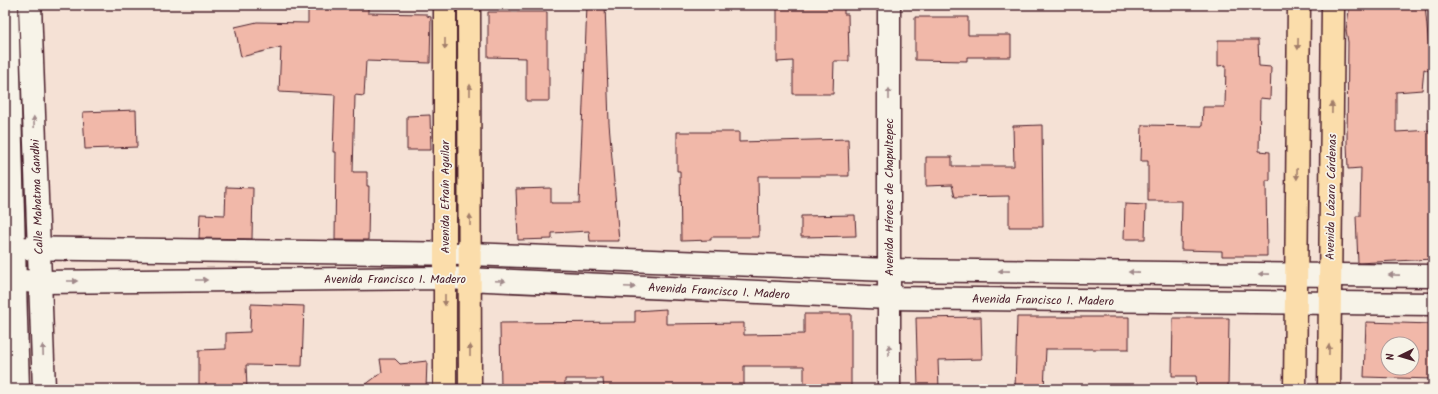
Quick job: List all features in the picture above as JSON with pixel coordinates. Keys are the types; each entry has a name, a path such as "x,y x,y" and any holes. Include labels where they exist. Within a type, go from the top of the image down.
{"main road":[{"name":"Avenida Efraín Aguilar","path":"445,5 445,389"},
{"name":"Avenida Efraín Aguilar","path":"470,5 470,389"},
{"path":"1295,389 1299,5"},
{"name":"Avenida Lázaro Cárdenas","path":"1329,389 1333,5"}],"street":[{"name":"Calle Mahatma Gandhi","path":"6,5 9,249 18,389"},
{"name":"Calle Mahatma Gandhi","path":"30,5 44,389"},
{"name":"Avenida Héroes de Chapultepec","path":"888,389 889,5"},
{"name":"Avenida Francisco I. Madero","path":"9,249 470,254 889,270 1433,276"},
{"name":"Avenida Francisco I. Madero","path":"10,280 40,282 445,278 889,298 1433,304"}],"building":[{"path":"308,5 368,5 368,13 427,14 427,16 431,17 430,63 366,61 364,96 355,95 353,172 367,172 367,186 369,186 368,240 335,240 336,152 333,152 335,95 279,92 281,47 241,57 235,27 257,22 308,23"},
{"path":"587,5 605,5 609,123 619,241 590,241 589,231 552,233 552,239 518,240 516,189 551,188 551,203 579,203"},
{"path":"777,5 844,5 844,14 848,14 849,61 834,61 833,94 793,94 793,61 777,62"},
{"path":"1350,5 1425,5 1429,48 1433,47 1433,73 1424,69 1422,90 1396,92 1396,132 1433,130 1433,259 1358,263 1356,216 1360,216 1361,168 1348,169 1347,142 1348,42 1346,30"},
{"path":"488,12 547,12 547,69 549,69 549,101 526,101 526,58 488,57"},
{"path":"915,17 968,17 968,35 1011,35 1011,57 967,57 967,61 915,60"},
{"path":"1218,40 1258,40 1259,66 1271,67 1270,99 1260,98 1259,151 1270,152 1270,181 1266,181 1267,256 1222,256 1222,251 1181,250 1182,201 1148,201 1148,161 1141,161 1142,125 1202,126 1203,107 1225,107 1226,65 1218,66"},
{"path":"136,110 137,147 85,149 83,112"},
{"path":"430,115 431,150 407,150 407,116"},
{"path":"1042,125 1043,227 1009,227 1009,196 955,197 952,185 926,186 926,157 952,157 952,166 1014,166 1013,126"},
{"path":"677,132 739,132 739,142 848,139 849,176 758,176 759,237 711,237 711,240 681,241 680,171 677,171"},
{"path":"226,187 253,188 252,239 199,238 200,214 225,215"},
{"path":"1125,204 1146,205 1145,239 1124,239"},
{"path":"855,215 856,236 801,237 801,216"},
{"path":"251,304 304,306 302,366 246,365 247,389 199,389 199,350 226,349 226,333 250,332"},
{"path":"666,309 666,324 744,323 744,335 804,334 804,314 851,314 851,389 804,389 804,366 744,366 744,389 604,389 603,379 565,379 565,389 501,389 500,323 635,322 635,311"},
{"path":"981,317 982,359 938,360 939,389 918,389 916,318"},
{"path":"1017,317 1129,317 1129,349 1046,349 1044,389 1015,389"},
{"path":"1173,318 1229,318 1228,389 1197,389 1196,376 1172,376"},
{"path":"1366,322 1433,324 1433,379 1364,377"},
{"path":"380,359 395,359 400,364 427,361 426,389 360,389 382,372"}]}
